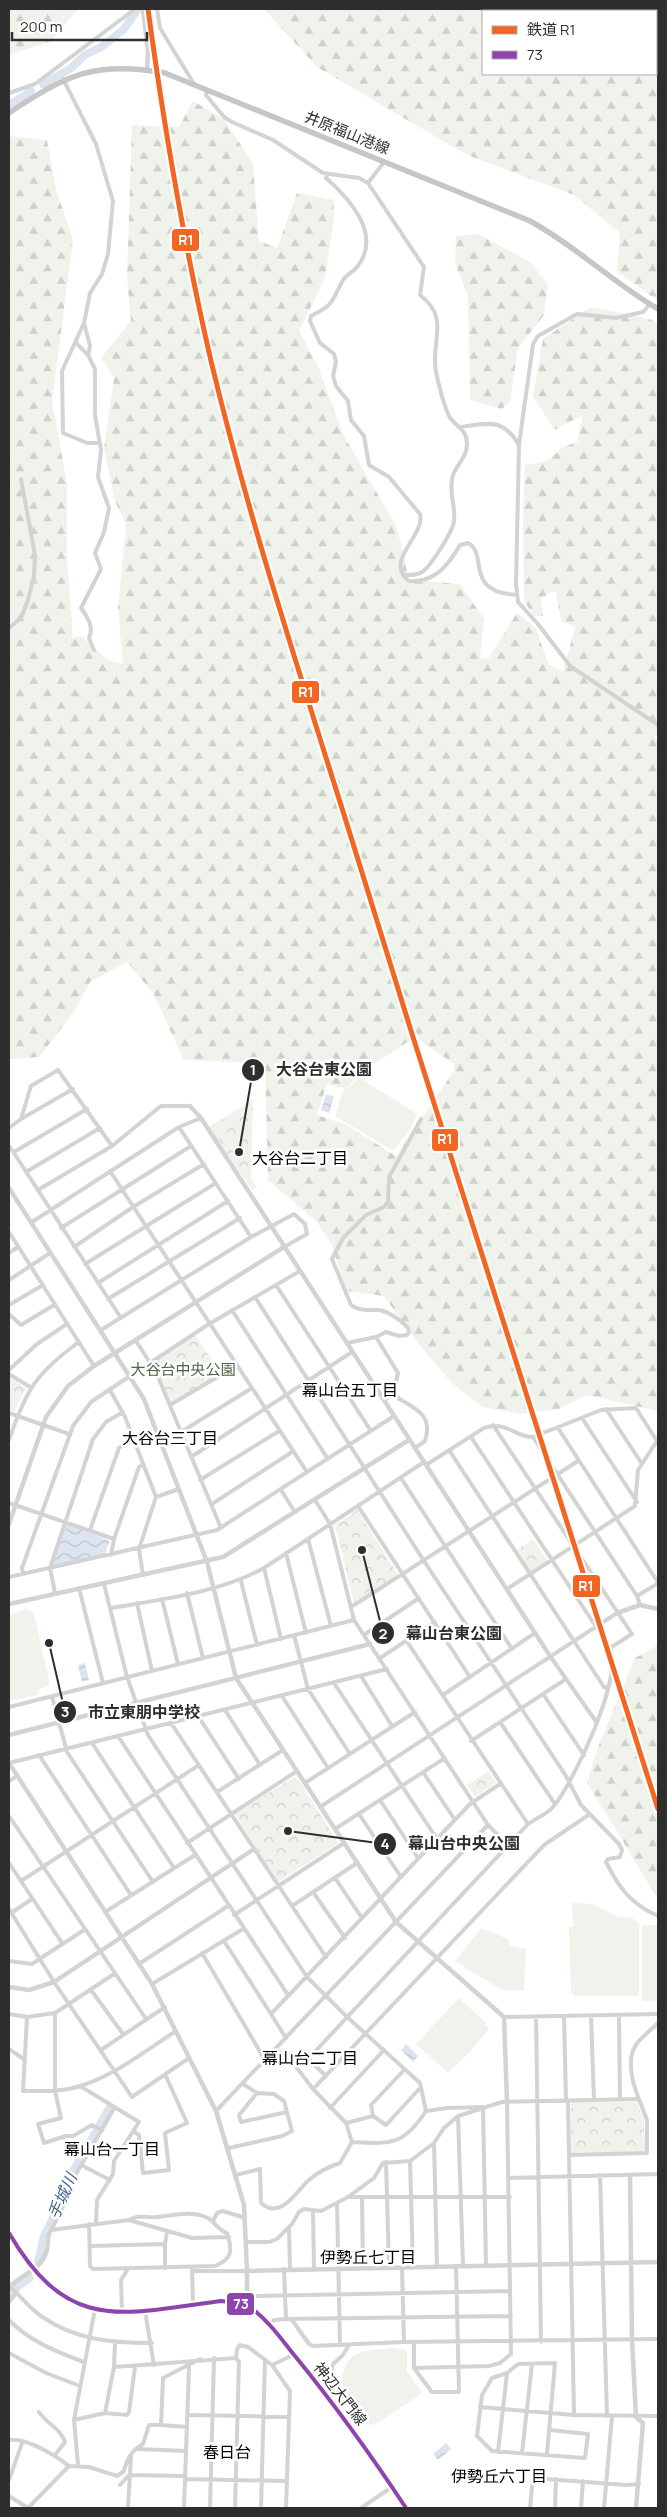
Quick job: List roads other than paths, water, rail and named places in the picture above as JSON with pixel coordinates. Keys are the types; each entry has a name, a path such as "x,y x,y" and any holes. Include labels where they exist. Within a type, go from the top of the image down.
{"main road":[{"name":"井原福山港線","path":"9,113 63,79 76,74 105,68 166,73 530,221 548,231 626,289 658,309"},
{"name":"神辺大門線","path":"9,2233 34,2270 48,2286 69,2300 95,2309 122,2313 221,2301 244,2305 258,2314 326,2394 406,2508"}],"street":[{"path":"9,93 35,84 135,9"},
{"path":"143,9 148,50 147,70"},
{"path":"157,9 160,28 194,84"},
{"path":"63,79 96,144 113,201 108,254 102,274 90,293 84,323 62,371 63,433 87,444 100,443"},
{"path":"35,84 39,93"},
{"path":"207,90 206,95 224,116 254,134 272,140 327,175 358,178 368,183 424,267 420,295 436,314 439,322 434,347 440,387 449,416 461,427 467,445 464,457 452,478 453,529 424,571 416,575 404,575"},
{"path":"368,183 384,162"},
{"path":"327,175 326,178 342,191 361,217 366,231 366,242 357,268 344,278 328,307 311,316 310,322 320,343 334,354 336,362 333,376 336,386 348,401 351,420 364,436 369,465 389,477 420,514 421,519 418,530 404,550 402,559 404,575 409,581 427,580 448,564 460,545 468,543 474,546 478,554 477,567 483,581 498,591 517,595"},
{"path":"650,304 643,312 616,318 578,314 538,336 533,344 519,445 515,558 518,602 538,624 570,666 637,712 657,722"},
{"path":"84,323 90,346 88,355"},
{"path":"76,343 88,355 95,369 94,415 100,443 98,477 109,508 104,532 95,553 101,569 81,608 90,623 92,632 89,638 94,650"},
{"path":"461,427 496,424 510,431 519,445"},
{"path":"9,628 22,618 34,576 35,555 21,479"},
{"path":"21,1119 31,1086 58,1070 112,1146"},
{"path":"9,1128 21,1119 73,1090"},
{"path":"38,1190 112,1146 161,1106 190,1106 201,1118 550,1656 596,1723"},
{"path":"14,1152 87,1109"},
{"path":"32,1222 179,1127 201,1118"},
{"path":"347,1343 376,1337 386,1332 403,1336 409,1334 410,1329 379,1309 376,1311 360,1309 351,1305 332,1263 332,1257 343,1238 366,1215 384,1207 388,1202 389,1176 422,1119"},
{"path":"179,1127 251,1237"},
{"path":"26,1172 100,1128"},
{"path":"61,1228 120,1189 192,1146"},
{"path":"9,1147 121,1318"},
{"path":"74,1247 132,1208 204,1164"},
{"path":"110,1172 156,1245 307,1472"},
{"path":"85,1264 216,1183"},
{"path":"9,1188 144,1399 207,1562 236,1678 396,1922 435,1959 504,2017 658,2014"},
{"path":"98,1282 228,1201"},
{"path":"9,1524 43,1425 54,1402 68,1386 94,1366 136,1341 194,1302 307,1234 305,1224 294,1214 179,1280 101,1330"},
{"path":"108,1299 240,1218"},
{"path":"9,1232 94,1366"},
{"path":"9,1253 18,1247"},
{"path":"9,1280 50,1253"},
{"path":"150,1363 209,1324 300,1271"},
{"path":"9,1305 42,1285"},
{"path":"276,1285 371,1431"},
{"path":"255,1297 424,1561 569,1781 581,1805 619,1844 622,1850 620,1857 608,1859 606,1862 617,1884 640,1908 658,1916"},
{"path":"9,1314 21,1325 54,1305"},
{"path":"232,1310 288,1394 328,1459"},
{"path":"30,1387 9,1372 37,1344 67,1324"},
{"path":"376,1337 398,1373 393,1395 384,1400"},
{"path":"136,1341 150,1363 170,1405 221,1528"},
{"path":"9,1440 30,1387 49,1364 79,1342"},
{"path":"191,1457 352,1352"},
{"path":"170,1405 236,1366"},
{"path":"23,1574 22,1568 69,1434 83,1411 130,1376"},
{"path":"160,1440 181,1432 252,1388"},
{"path":"110,1390 123,1412 156,1497 139,1549 143,1575"},
{"path":"393,1395 424,1415 428,1423 425,1442 415,1448"},
{"path":"111,1608 187,1594 240,1581 264,1568 401,1478 493,1425 516,1431 528,1438 606,1409 636,1408 657,1441 657,1444 637,1472 637,1502"},
{"path":"606,1409 642,1464"},
{"path":"56,1593 50,1568 92,1439 106,1422 123,1412"},
{"path":"9,1413 69,1434"},
{"path":"9,1577 197,1536 221,1528 394,1416"},
{"path":"582,1418 637,1502"},
{"path":"493,1425 616,1613 632,1634 610,1648"},
{"path":"558,1428 657,1581 657,1584 637,1596"},
{"path":"200,1480 279,1431"},
{"path":"90,1530 119,1448 133,1437"},
{"path":"326,2076 308,2059 416,1941 528,1824 555,1804 584,1755 608,1688 613,1656 610,1648 471,1437"},
{"path":"533,1437 637,1596 640,1605"},
{"path":"9,1604 207,1562 236,1551 409,1440"},
{"path":"449,1450 604,1687 608,1688"},
{"path":"212,1504 292,1452"},
{"path":"352,1607 578,1461"},
{"path":"111,1555 114,1539 142,1465"},
{"path":"401,1478 512,1649"},
{"path":"156,1497 179,1489"},
{"path":"281,1490 295,1512"},
{"path":"315,1500 330,1524 354,1620 488,1825 508,1845"},
{"path":"9,1502 114,1539"},
{"path":"507,1589 616,1518 637,1502"},
{"path":"358,1506 470,1677"},
{"path":"308,1539 331,1626"},
{"path":"286,1553 306,1632"},
{"path":"264,1568 281,1638"},
{"path":"240,1581 257,1645"},
{"path":"104,1584 127,1677 145,1730 307,1977 346,2016 406,2069 421,2087 426,2111"},
{"path":"79,1588 103,1683"},
{"path":"187,1594 203,1658"},
{"path":"162,1598 178,1664"},
{"path":"364,1635 419,1598"},
{"path":"137,1603 152,1671"},
{"path":"320,1807 456,1716 574,1642 616,1613 640,1605 658,1609"},
{"path":"9,1706 354,1620"},
{"path":"380,1658 435,1622"},
{"path":"443,1695 535,1633"},
{"path":"294,1636 308,1689 350,1754"},
{"path":"406,1640 471,1741 528,1824"},
{"path":"9,1735 370,1644"},
{"path":"244,2305 247,2297 247,2242 244,2205 229,2148 216,2111 152,1984 9,1763 387,1669"},
{"path":"361,1676 392,1726"},
{"path":"471,1741 566,1679"},
{"path":"334,1682 401,1787 437,1839"},
{"path":"543,1694 584,1755"},
{"path":"52,1696 65,1749 152,1882"},
{"path":"282,1696 328,1768"},
{"path":"224,1710 260,1765"},
{"path":"305,1783 414,1712"},
{"path":"198,1716 239,1778"},
{"path":"500,1722 555,1804"},
{"path":"171,1723 326,1957"},
{"path":"118,1736 288,1995"},
{"path":"92,1743 174,1868"},
{"path":"217,1792 283,1750"},
{"path":"39,1755 131,1896"},
{"path":"335,1829 445,1758"},
{"path":"21,1881 199,1765"},
{"path":"187,1843 297,1771"},
{"path":"423,1772 455,1820"},
{"path":"9,1781 17,1776"},
{"path":"271,2014 455,1820 473,1802 500,1784"},
{"path":"380,1800 418,1858"},
{"path":"359,1814 400,1877"},
{"path":"313,2089 544,1845 590,1814"},
{"path":"9,1816 99,1953 146,2019"},
{"path":"216,2111 488,1825"},
{"path":"234,1915 344,1843"},
{"path":"9,1987 29,1990 54,1982 254,1849"},
{"path":"105,1912 195,1855"},
{"path":"9,1863 62,1943"},
{"path":"292,1906 357,1863"},
{"path":"335,1878 362,1918"},
{"path":"313,1892 344,1938"},
{"path":"32,1899 10,1911 41,1958 54,1982 132,2096 189,2058"},
{"path":"139,1964 228,1906"},
{"path":"152,1984 243,1928"},
{"path":"9,1961 32,1964 84,1930"},
{"path":"224,1941 286,2038"},
{"path":"202,1953 265,2060"},
{"path":"9,2014 27,2017 56,2013 114,1974"},
{"path":"91,1990 123,2034"},
{"path":"101,2050 165,2008"},
{"path":"56,2013 55,2091 61,2118 38,2124 44,2143 66,2136 73,2136 92,2125 102,2130"},
{"path":"536,2016 541,2342"},
{"path":"564,2016 574,2415"},
{"path":"591,2016 594,2100"},
{"path":"619,2016 620,2099"},
{"path":"27,2017 23,2091 55,2091 80,2086 115,2071 176,2031"},
{"path":"414,2368 489,2366 500,2363 511,2354 510,2197 504,2017"},
{"path":"568,2155 647,2153 647,2120 632,2082 632,2052 638,2042 658,2023"},
{"path":"236,2175 260,2169 261,2203 265,2206 281,2206 292,2200 314,2175 328,2166 340,2164 352,2142 346,2123 313,2089 294,2064 276,2048"},
{"path":"9,2049 25,2060"},
{"path":"330,2108 384,2050"},
{"path":"406,2069 371,2105 373,2116 386,2125 421,2087"},
{"path":"133,2131 139,2135 143,2173 168,2170 165,2133 188,2122 166,2074"},
{"path":"229,2148 282,2136 292,2131 284,2101 274,2094 257,2094 243,2084"},
{"path":"80,2086 139,2122 114,2161 113,2174 97,2200 96,2223"},
{"path":"257,2094 239,2115 241,2122 287,2112"},
{"path":"247,2242 269,2242 277,2239 289,2227 299,2212 304,2209 321,2211 348,2197 374,2178 377,2170 386,2162 401,2163 410,2161 434,2143 444,2128 458,2116 508,2102 639,2099"},
{"path":"115,2107 72,2181 63,2207 47,2238 47,2250 40,2266 10,2288 17,2292 40,2316 56,2325 88,2338 115,2343 152,2343"},
{"path":"352,2142 381,2145 392,2143 405,2137 426,2111 447,2108 482,2108"},
{"path":"482,2108 486,2265"},
{"path":"346,2123 373,2116"},
{"path":"458,2116 463,2266"},
{"path":"434,2143 437,2267"},
{"path":"410,2161 413,2267"},
{"path":"386,2162 389,2267"},
{"path":"81,2165 110,2180"},
{"path":"509,2178 658,2174"},
{"path":"600,2175 601,2264 607,2416"},
{"path":"630,2175 632,2339 636,2417 643,2423 636,2508"},
{"path":"348,2197 510,2197"},
{"path":"362,2198 364,2268"},
{"path":"336,2203 340,2345"},
{"path":"312,2210 314,2269"},
{"path":"212,2221 217,2213 223,2211 245,2218"},
{"path":"51,2230 129,2220 140,2216 156,2217 178,2213 203,2216 212,2221 220,2231 227,2233 230,2257 227,2261 215,2266 192,2269"},
{"path":"129,2220 199,2239 229,2237"},
{"path":"89,2224 90,2266 93,2269 165,2268 247,2271 658,2262"},
{"path":"286,2319 285,2295 289,2227"},
{"path":"165,2268 165,2244 168,2232"},
{"path":"90,2246 165,2244"},
{"path":"414,2343 414,2368 432,2392 459,2392 456,2266"},
{"path":"402,2267 404,2342"},
{"path":"122,2313 121,2280 128,2269"},
{"path":"192,2269 193,2304"},
{"path":"257,2296 510,2291"},
{"path":"9,2302 17,2292"},
{"path":"78,2465 74,2420 95,2309"},
{"path":"145,2311 152,2343 154,2365"},
{"path":"268,2325 274,2320 286,2319 511,2316"},
{"path":"9,2320 29,2337 57,2352 84,2362"},
{"path":"292,2320 308,2344 349,2345 404,2342 541,2342 658,2339"},
{"path":"104,2413 114,2367 115,2343"},
{"path":"235,2508 239,2362 236,2358 237,2349 240,2345 248,2347 272,2365 290,2391 286,2508"},
{"path":"326,2394 333,2364 343,2355 349,2345"},
{"path":"9,2352 46,2373 80,2386"},
{"path":"272,2365 293,2355"},
{"path":"210,2508 214,2358"},
{"path":"114,2367 135,2367 200,2359 236,2358"},
{"path":"161,2425 162,2378 189,2367 200,2359"},
{"path":"262,2508 265,2361"},
{"path":"547,2454 550,2414 555,2363 518,2364 507,2373 492,2378 482,2395 476,2436 492,2451 585,2458 588,2434 549,2430"},
{"path":"522,2453 532,2364"},
{"path":"74,2420 104,2413 127,2415 135,2367"},
{"path":"184,2508 189,2367"},
{"path":"498,2452 507,2373"},
{"path":"480,2407 550,2414 658,2416"},
{"path":"40,2412 44,2419 63,2435 65,2442 55,2455"},
{"path":"188,2415 288,2418"},
{"path":"604,2508 612,2416"},
{"path":"9,2496 28,2508 69,2466 78,2465 117,2476 124,2472 127,2460 134,2449 143,2444 149,2425 187,2427"},
{"path":"9,2440 16,2439 55,2455 69,2466"},
{"path":"9,2480 22,2442"},
{"path":"134,2449 186,2450"},
{"path":"128,2508 131,2455"},
{"path":"129,2475 286,2482"},
{"path":"120,2485 129,2475"},
{"path":"530,2508 533,2478 639,2484"},
{"path":"555,2508 556,2479"},
{"path":"581,2508 583,2482"},
{"path":"361,2508 392,2487"}],"water":[{"path":"326,1094 334,1097 329,1113 321,1110"},
{"path":"67,1524 110,1541 105,1553 52,1567"},
{"path":"85,1663 89,1680 82,1682 78,1665"},
{"path":"406,2044 418,2056 413,2062 401,2050"},
{"path":"446,2443 451,2449 438,2460 433,2454"}],"waterway":[{"path":"43,84 70,69 85,55 103,46 124,29 138,9"},
{"path":"9,105 31,91"},
{"name":"手城川","path":"38,2262 44,2236 57,2210 69,2178 110,2107"},
{"name":"手城川","path":"9,2297 17,2287 30,2278"}],"rail line":[{"name":"R1","path":"148,9 168,141 192,273 227,425 262,552 433,1102 658,1809"}],"place":[{"name":"大谷台東公園","path":"239,1152"},
{"name":"幕山台東公園","path":"362,1550"},
{"name":"市立東朋中学校","path":"49,1643"},
{"name":"幕山台中央公園","path":"288,1831"}],"district":[{"name":"大谷台二丁目","path":"300,1158"},
{"name":"幕山台五丁目","path":"350,1390"},
{"name":"大谷台三丁目","path":"170,1438"},
{"name":"幕山台二丁目","path":"310,2058"},
{"name":"幕山台一丁目","path":"112,2149"},
{"name":"伊勢丘七丁目","path":"368,2257"},
{"name":"春日台","path":"227,2452"},
{"name":"伊勢丘六丁目","path":"499,2476"}],"park label":[{"name":"大谷台中央公園","path":"183,1370"}]}
